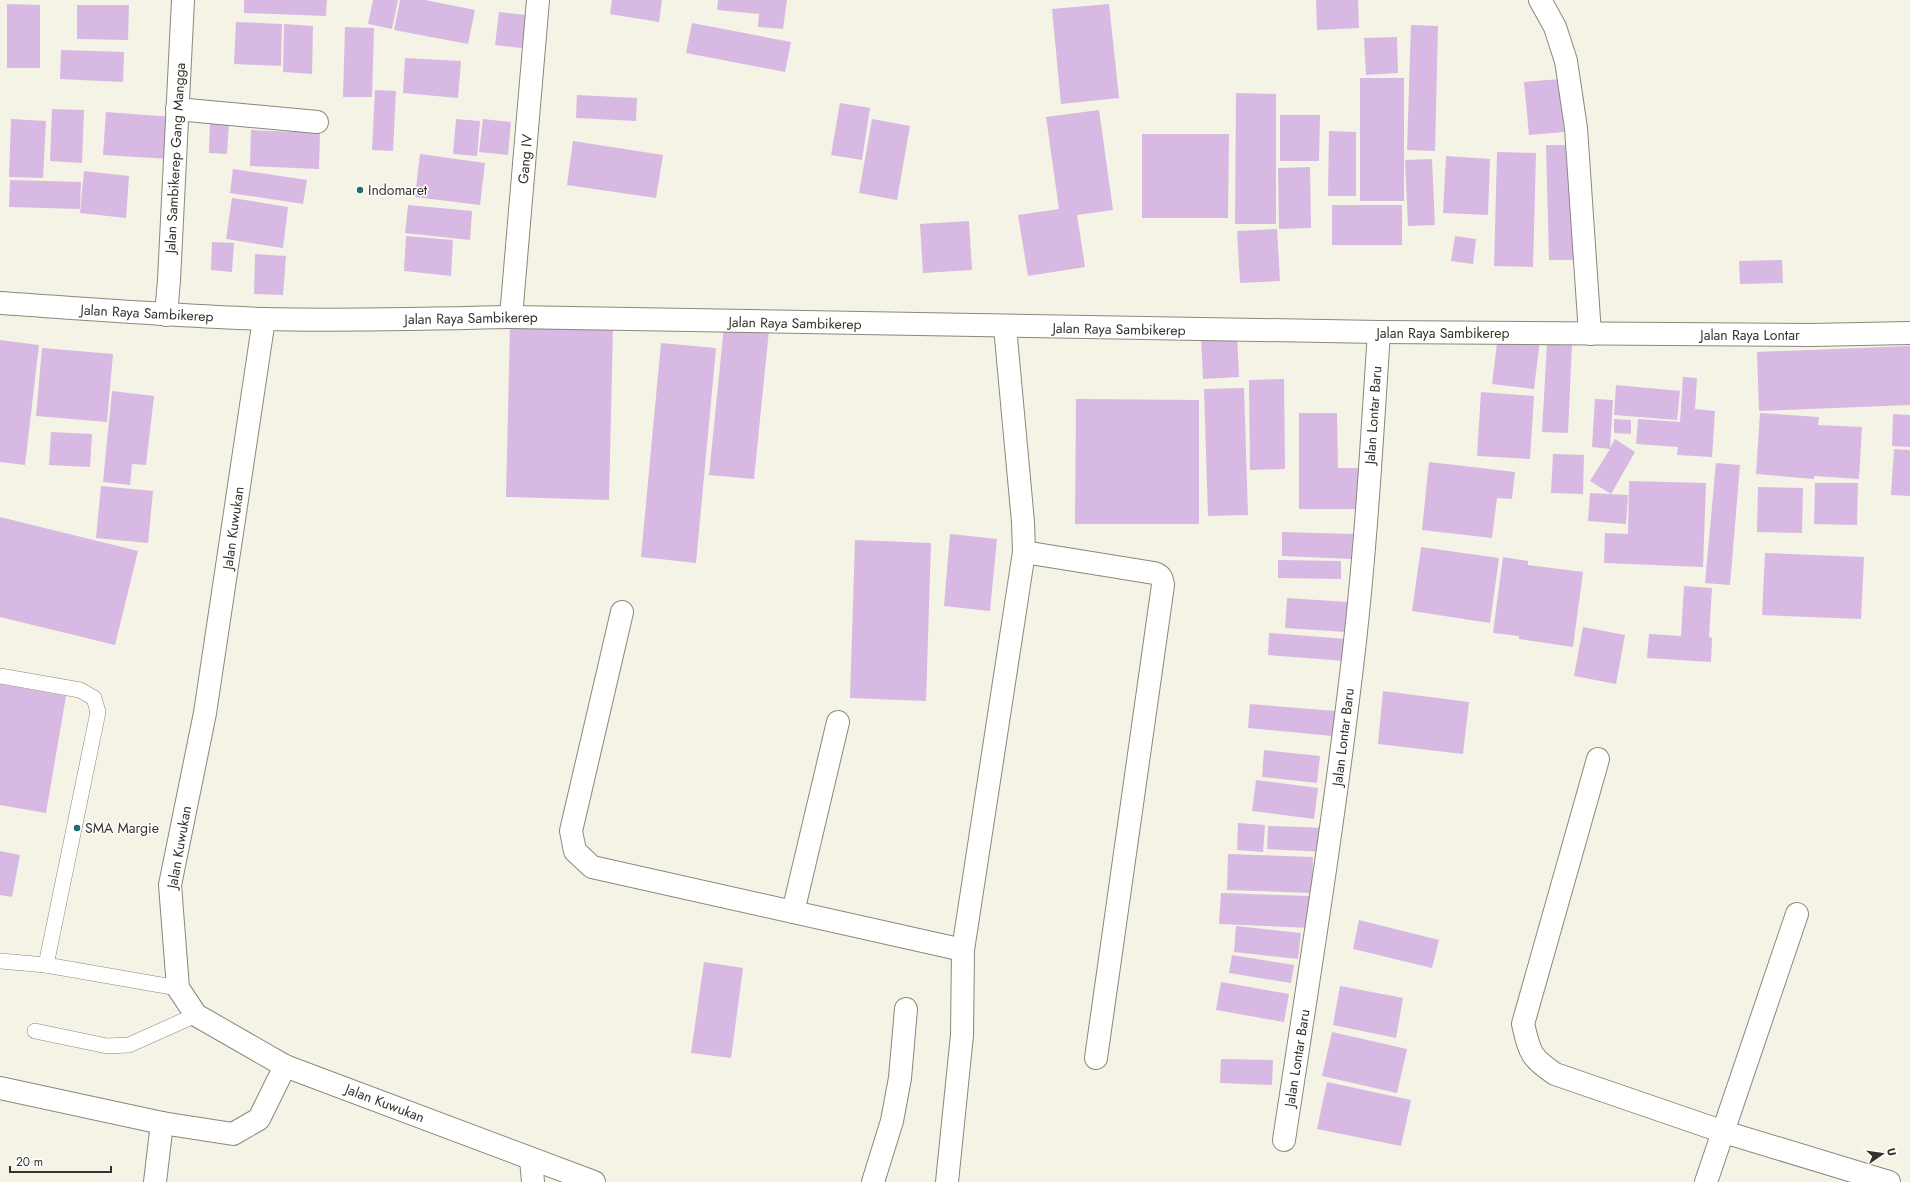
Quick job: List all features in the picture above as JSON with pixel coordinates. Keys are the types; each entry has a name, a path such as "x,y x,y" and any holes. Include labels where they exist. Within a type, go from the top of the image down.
{"street":[{"name":"Jalan Sambikerep Gang Mangga","path":"166,315 183,0"},
{"name":"Gang IV","path":"511,317 538,0"},
{"path":"1540,0 1555,27 1566,61 1576,128 1590,334"},
{"path":"177,109 317,122"},
{"name":"Jalan Raya Sambikerep","path":"0,303 166,315 264,319 382,320 511,317 1005,327 1590,334"},
{"name":"Jalan Kuwukan","path":"264,319 205,713 170,885 178,988 196,1016 285,1066 594,1182"},
{"path":"947,1182 962,1035 963,950 1024,552 1023,522 1005,327"},
{"name":"Jalan Lontar Baru","path":"1284,1140 1322,894 1354,651 1364,549 1379,332"},
{"name":"Jalan Raya Lontar","path":"1590,334 1811,335 1910,333"},
{"path":"1024,552 1154,573 1159,575 1162,579 1163,585 1096,1058"},
{"path":"622,612 571,831 575,850 592,867 963,950"},
{"path":"793,912 838,722"},
{"path":"1598,759 1523,1024 1530,1052 1538,1062 1555,1074 1724,1132 1889,1182"},
{"path":"1706,1182 1796,914"},
{"path":"874,1182 892,1121 900,1078 906,1009"},
{"path":"0,1088 162,1123 233,1134 259,1119 285,1066"},
{"path":"154,1182 162,1123"},
{"path":"531,1159 533,1182"}],"lane":[{"path":"0,676 80,690 94,698 98,712 46,965"},
{"path":"0,961 46,965 178,988"},
{"path":"35,1031 107,1046 129,1045 196,1016"}],"building":[{"path":"244,0 327,0 326,16 244,13"},
{"path":"373,0 398,0 392,29 368,24"},
{"path":"400,0 425,0 475,10 468,44 394,30"},
{"path":"612,0 662,0 659,22 610,14"},
{"path":"718,0 787,0 783,29 758,27 759,14 717,10"},
{"path":"1316,0 1358,0 1359,28 1317,30"},
{"path":"7,4 40,5 40,68 7,68"},
{"path":"1109,4 1119,98 1061,104 1052,9"},
{"path":"77,5 129,5 128,40 77,39"},
{"path":"499,12 526,15 522,48 495,45"},
{"path":"236,22 282,24 281,66 234,64"},
{"path":"692,23 791,42 785,72 686,53"},
{"path":"284,24 313,26 312,74 283,72"},
{"path":"1411,25 1438,26 1435,151 1407,150"},
{"path":"345,27 374,28 372,97 343,97"},
{"path":"1397,37 1398,73 1366,75 1364,38"},
{"path":"61,50 124,52 123,82 60,79"},
{"path":"405,58 461,61 458,98 403,93"},
{"path":"1360,78 1404,78 1404,201 1360,201"},
{"path":"1560,79 1564,132 1529,135 1524,82"},
{"path":"375,90 396,91 393,151 372,150"},
{"path":"1236,93 1276,94 1276,224 1235,224"},
{"path":"577,95 637,98 636,121 576,118"},
{"path":"840,103 870,108 862,160 831,155"},
{"path":"52,109 84,110 82,163 50,161"},
{"path":"1099,110 1113,210 1077,215 1085,267 1028,276 1018,215 1059,209 1046,117"},
{"path":"106,112 173,117 170,159 103,155"},
{"path":"1280,115 1320,115 1319,161 1280,161"},
{"path":"11,119 46,121 43,178 9,177"},
{"path":"456,119 480,121 477,156 453,154"},
{"path":"483,119 511,122 508,155 479,152"},
{"path":"872,119 910,126 897,200 859,193"},
{"path":"210,121 229,122 227,154 209,153"},
{"path":"251,130 320,133 319,169 250,166"},
{"path":"1329,131 1356,132 1356,196 1328,196"},
{"path":"1142,134 1229,134 1228,218 1142,218"},
{"path":"573,141 663,155 656,198 567,185"},
{"path":"1546,145 1572,145 1576,260 1549,260"},
{"path":"1497,152 1536,153 1533,267 1494,266"},
{"path":"420,154 485,163 480,205 415,197"},
{"path":"1446,156 1490,159 1488,215 1443,213"},
{"path":"1432,159 1435,225 1408,226 1405,160"},
{"path":"1310,167 1311,228 1279,229 1278,168"},
{"path":"233,169 307,180 303,204 230,193"},
{"path":"84,171 129,176 126,218 80,213"},
{"path":"10,180 81,182 80,209 9,207"},
{"path":"232,198 288,207 283,248 226,239"},
{"path":"408,205 472,211 470,240 405,233"},
{"path":"1332,205 1402,205 1402,245 1332,245"},
{"path":"969,221 972,270 923,273 920,224"},
{"path":"1277,229 1280,281 1240,283 1237,231"},
{"path":"406,236 453,240 451,276 404,271"},
{"path":"1455,236 1476,239 1473,264 1451,261"},
{"path":"212,242 234,243 232,272 211,270"},
{"path":"255,254 286,256 283,295 254,294"},
{"path":"1782,260 1783,283 1740,284 1739,261"},
{"path":"510,323 613,326 609,500 506,497"},
{"path":"724,326 769,330 754,479 709,475"},
{"path":"1237,334 1239,377 1203,379 1201,336"},
{"path":"1498,335 1540,340 1534,389 1492,384"},
{"path":"0,340 39,345 25,465 0,462"},
{"path":"661,343 716,348 696,563 641,557"},
{"path":"1547,343 1572,345 1568,433 1542,432"},
{"path":"1910,346 1910,405 1759,411 1757,352"},
{"path":"42,348 113,354 107,422 36,416"},
{"path":"1683,377 1697,378 1695,409 1715,411 1712,457 1677,455 1678,447 1636,444 1638,419 1680,422"},
{"path":"1284,379 1285,469 1250,470 1249,380"},
{"path":"1616,385 1680,391 1677,420 1614,415"},
{"path":"1244,388 1248,515 1208,516 1204,389"},
{"path":"112,391 154,396 146,465 132,464 130,485 103,482"},
{"path":"1481,392 1534,396 1530,459 1477,456"},
{"path":"1076,399 1199,400 1199,524 1075,524"},
{"path":"1595,399 1613,400 1610,448 1615,439 1635,452 1611,494 1590,481 1610,449 1592,447"},
{"path":"1299,413 1337,413 1338,468 1359,468 1359,509 1299,509"},
{"path":"1760,413 1819,417 1818,425 1862,427 1859,479 1814,476 1814,479 1756,474"},
{"path":"1893,414 1910,415 1910,447 1892,446"},
{"path":"1614,419 1631,420 1631,434 1614,433"},
{"path":"51,432 92,434 90,467 49,465"},
{"path":"1894,449 1910,450 1910,496 1891,495"},
{"path":"1553,454 1584,455 1583,494 1551,493"},
{"path":"1429,462 1515,472 1512,499 1497,498 1492,538 1422,530"},
{"path":"1716,463 1740,465 1730,585 1705,583"},
{"path":"1629,481 1706,483 1703,567 1604,563 1605,533 1628,534"},
{"path":"1815,483 1858,483 1857,525 1814,524"},
{"path":"101,486 153,491 148,543 96,538"},
{"path":"1758,487 1803,488 1802,533 1757,532"},
{"path":"1590,493 1628,495 1626,524 1588,521"},
{"path":"0,517 138,551 115,645 0,617"},
{"path":"1282,532 1353,534 1352,559 1282,556"},
{"path":"950,534 997,539 990,611 944,606"},
{"path":"855,540 931,543 926,701 850,698"},
{"path":"1421,547 1499,558 1490,623 1412,611"},
{"path":"1765,553 1864,557 1861,619 1762,615"},
{"path":"1503,557 1528,561 1528,565 1583,572 1573,647 1519,639 1519,636 1493,633"},
{"path":"1278,560 1341,561 1341,579 1278,578"},
{"path":"1684,586 1712,588 1709,637 1712,638 1711,662 1647,658 1649,634 1681,636"},
{"path":"1287,598 1348,602 1346,632 1285,628"},
{"path":"1583,627 1625,635 1616,684 1574,676"},
{"path":"1269,633 1347,639 1345,661 1268,655"},
{"path":"0,684 66,696 46,813 0,805"},
{"path":"1383,691 1469,702 1463,754 1378,744"},
{"path":"1250,704 1335,711 1332,736 1248,728"},
{"path":"1264,750 1320,756 1317,783 1262,777"},
{"path":"1256,780 1318,788 1314,819 1252,811"},
{"path":"1238,823 1265,825 1263,852 1237,850"},
{"path":"1268,826 1327,828 1326,852 1267,849"},
{"path":"0,851 20,855 12,897 0,895"},
{"path":"1228,854 1313,857 1312,893 1227,890"},
{"path":"1221,893 1311,896 1310,928 1219,924"},
{"path":"1359,920 1439,940 1432,968 1353,949"},
{"path":"1236,926 1301,933 1298,959 1234,952"},
{"path":"1232,955 1294,965 1291,983 1229,973"},
{"path":"704,962 743,968 731,1058 691,1053"},
{"path":"1221,982 1289,994 1284,1022 1216,1010"},
{"path":"1340,986 1403,998 1396,1038 1333,1025"},
{"path":"1332,1032 1407,1049 1397,1093 1322,1076"},
{"path":"1221,1059 1273,1060 1272,1085 1220,1083"},
{"path":"1327,1082 1411,1100 1401,1146 1317,1129"}],"place":[{"name":"Indomaret","path":"360,190"},
{"name":"SMA Margie","path":"77,828"}]}
